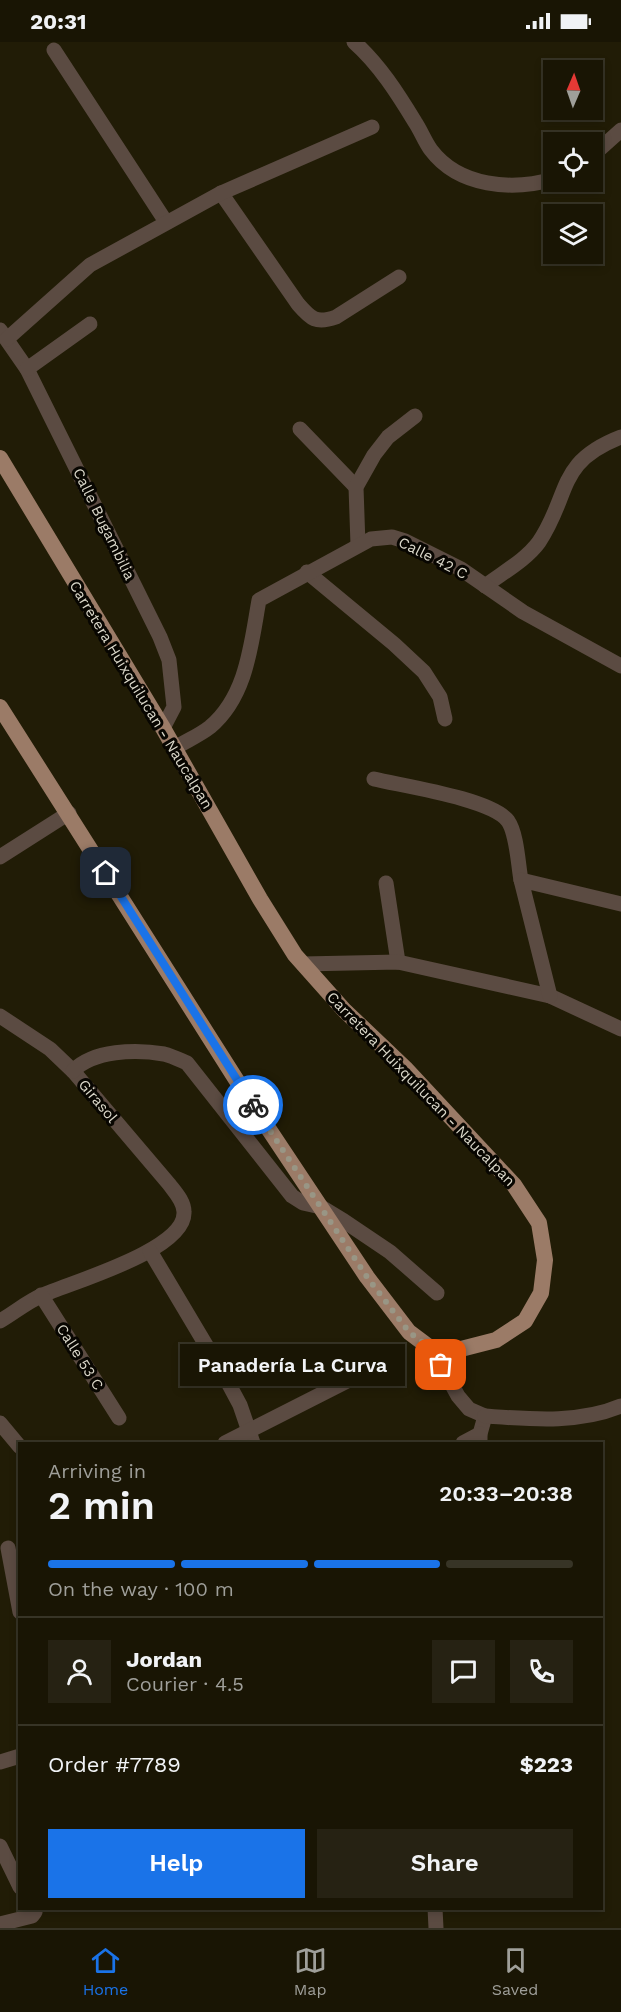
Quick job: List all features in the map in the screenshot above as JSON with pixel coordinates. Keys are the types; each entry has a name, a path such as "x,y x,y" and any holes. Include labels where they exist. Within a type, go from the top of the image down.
{"main road":[{"name":"Carretera Huixquilucan - Naucalpan","path":"0,458 163,728 260,899 303,964 344,1010 405,1068 514,1185 539,1223 545,1260 541,1293 525,1321 496,1340 461,1349 433,1350"},
{"path":"0,707 244,1092 321,1207 395,1315 409,1332 433,1350"}],"street":[{"path":"354,42 376,64 432,150 448,166 462,176 493,184 530,184 543,181"},
{"path":"54,50 166,222"},
{"path":"4,335 90,265 166,222 221,193 372,127"},
{"path":"603,146 621,130"},
{"path":"221,193 298,304 312,319 326,321 336,317 399,277"},
{"path":"27,369 90,324"},
{"name":"Calle Bugambilia","path":"4,335 27,369 160,637 169,660 174,707 163,728"},
{"path":"358,545 356,487 374,455 388,437 415,416"},
{"path":"300,429 356,487"},
{"name":"Calle 42 C","path":"174,748 210,727 227,709 241,683 259,600 358,545 371,539 392,537 405,541 461,569 485,586 538,543 575,466 602,444 621,437"},
{"path":"307,572 424,672 440,698 445,719"},
{"path":"485,586 523,612 621,666"},
{"path":"374,779 483,805 501,814 512,828 521,879 550,996"},
{"path":"0,857 69,813"},
{"path":"521,879 621,904"},
{"path":"386,883 398,963"},
{"path":"303,964 398,963 550,996 621,1029"},
{"path":"0,1016 50,1049 73,1071"},
{"name":"Girasol","path":"0,1321 41,1295 107,1271 150,1251 175,1231 182,1221 184,1212 181,1201 169,1184 73,1071 81,1063 91,1058 107,1054 145,1052 166,1054 187,1063 292,1196 303,1203 321,1207 390,1251 437,1293"},
{"path":"150,1251 225,1377 251,1436"},
{"name":"Calle 53 C","path":"41,1295 119,1418"},
{"path":"433,1350 458,1396 469,1409 485,1416 566,1418 606,1412 621,1406"},
{"path":"229,1442 251,1436 353,1378"},
{"path":"480,1439 485,1416"},
{"path":"0,1423 18,1445"},
{"path":"11,1548 18,1598"},
{"path":"0,1762 18,1757"},
{"path":"0,1846 18,1883"},
{"path":"0,1924 32,1916 34,1910"},
{"path":"435,1910 436,1928"}],"way so far":[{"path":"253,1105 367,1277 409,1332 433,1350 441,1365"}],"place":[{"name":"Panadería La Curva","path":"441,1365"}],"route":[{"path":"106,873 253,1105"}]}
